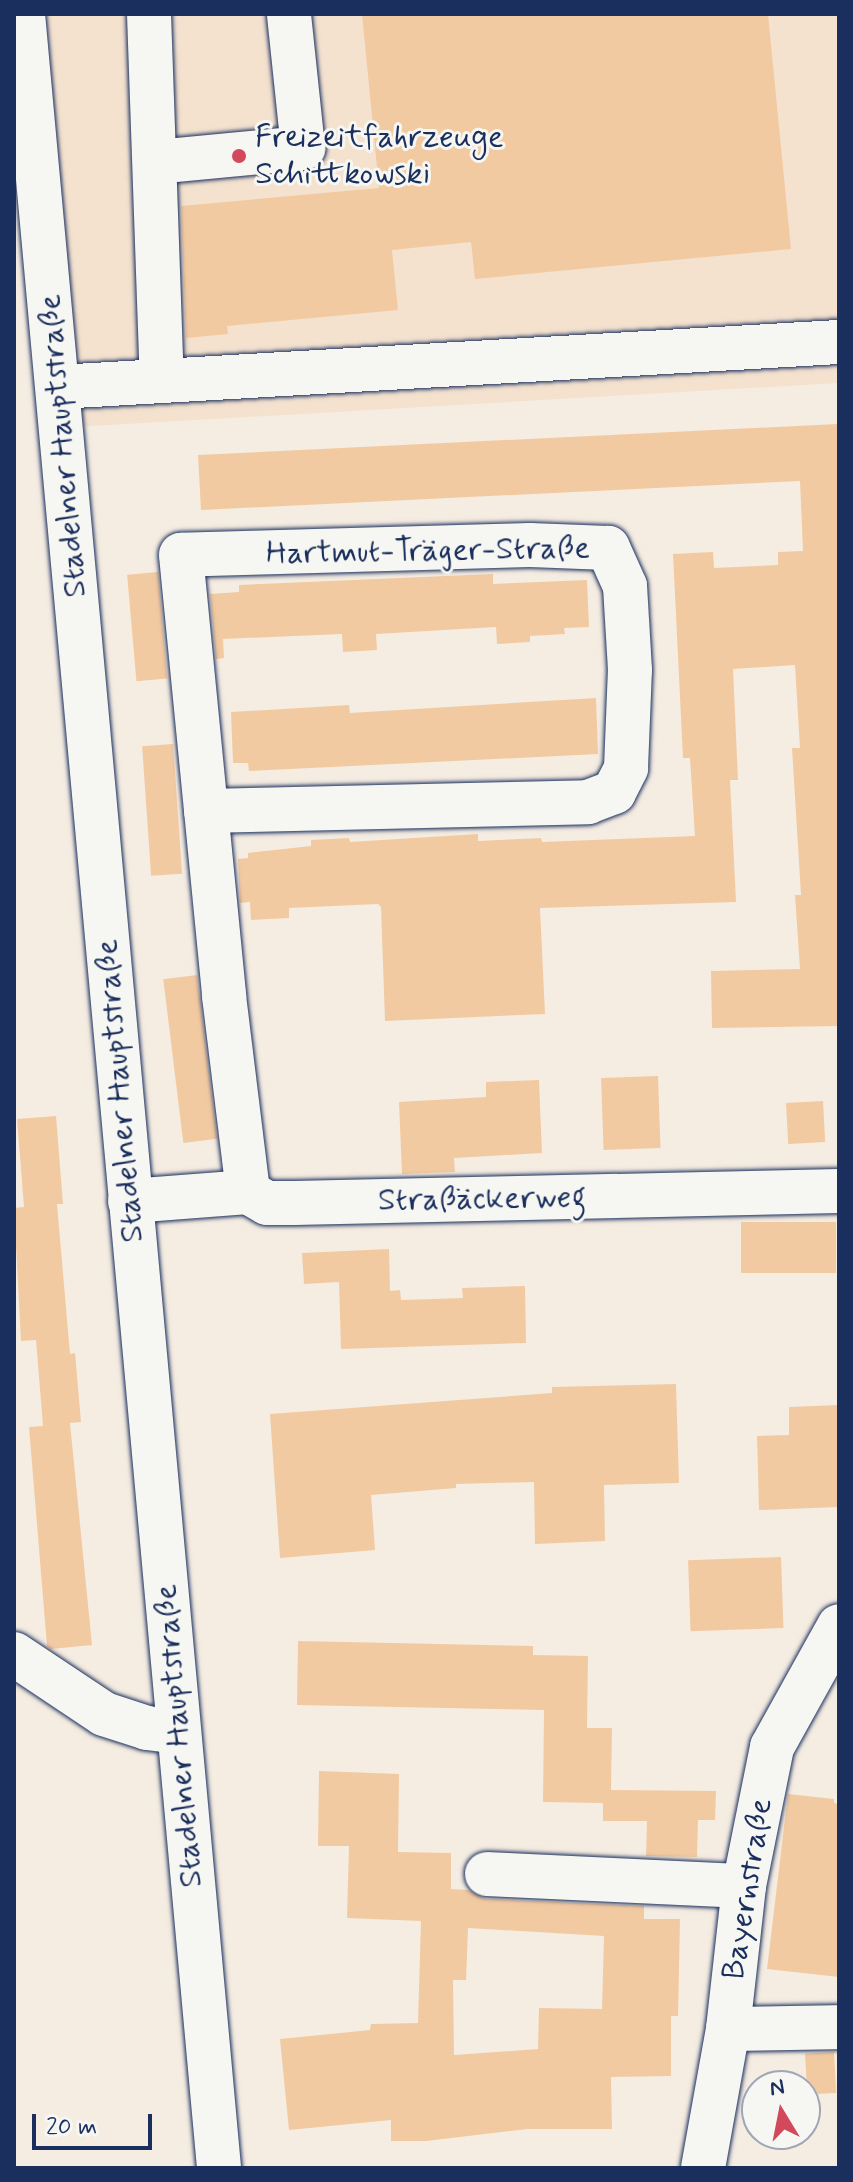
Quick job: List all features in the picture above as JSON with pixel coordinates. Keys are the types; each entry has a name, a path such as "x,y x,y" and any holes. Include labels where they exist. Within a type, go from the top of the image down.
{"street":[{"name":"Stadelner Hauptstraße","path":"23,14 219,2168"},
{"path":"149,14 162,380"},
{"path":"155,162 303,148 289,14"},
{"path":"58,387 839,342"},
{"name":"Hartmut-Träger-Straße","path":"206,811 588,802 614,792 626,768 630,670 625,586 608,548 530,545 181,555 206,811 248,1192"},
{"name":"Straßäckerweg","path":"130,1201 248,1192 267,1203 294,1203 839,1191"},
{"name":"Bayernstraße","path":"703,2168 728,2029 744,1886 772,1747 839,1626"},
{"path":"14,1654 104,1714 147,1728 179,1732"},
{"path":"487,1874 744,1886"},
{"path":"728,2029 839,2027"}],"shaded area":[{"path":"14,14 839,14 839,383 57,428 14,186"}],"building":[{"path":"362,14 768,14 791,249 475,279 471,242 392,250 398,310 227,326 228,334 186,338 181,206 379,188"},
{"path":"837,424 839,1026 712,1028 711,971 800,969 795,895 801,895 792,748 800,748 795,665 733,669 738,780 730,780 736,902 540,908 545,1014 385,1021 381,907 378,904 289,908 289,918 251,920 250,902 240,903 238,859 248,858 248,853 311,846 311,840 349,838 350,842 478,834 478,841 541,838 542,842 695,836 690,758 683,758 673,554 713,552 714,568 778,565 778,552 803,551 800,481 201,510 198,455"},
{"path":"158,572 167,679 136,681 127,575"},
{"path":"493,574 493,584 587,580 589,627 564,628 565,634 530,636 530,642 497,644 496,627 376,634 377,650 343,652 342,634 223,639 224,658 216,659 210,594 239,592 239,585"},
{"path":"596,698 598,754 249,771 248,763 233,763 231,712 349,705 350,713"},
{"path":"173,744 182,874 151,876 142,746"},
{"path":"197,975 217,1139 183,1143 163,979"},
{"path":"658,1076 661,1148 604,1150 601,1078"},
{"path":"539,1080 542,1153 454,1158 455,1172 402,1174 399,1102 486,1097 486,1082"},
{"path":"823,1101 825,1142 788,1144 786,1103"},
{"path":"56,1116 63,1204 57,1204 70,1354 75,1353 81,1422 70,1423 92,1645 51,1649 47,1646 29,1427 43,1426 36,1340 21,1341 14,1208 24,1207 17,1119"},
{"path":"741,1222 836,1222 836,1273 741,1273"},
{"path":"389,1249 390,1291 400,1290 401,1300 463,1298 462,1288 525,1286 526,1343 341,1349 339,1282 304,1284 302,1253"},
{"path":"676,1384 679,1483 604,1485 605,1541 535,1544 534,1482 456,1484 456,1488 371,1495 375,1550 280,1558 270,1414 552,1393 552,1387"},
{"path":"839,1405 839,1507 759,1510 757,1436 789,1435 789,1407"},
{"path":"781,1557 783,1628 691,1631 688,1560"},
{"path":"298,1641 533,1646 533,1655 588,1656 587,1728 612,1728 611,1790 716,1791 715,1820 698,1820 697,1857 646,1856 647,1821 603,1821 603,1803 543,1802 544,1710 297,1705"},
{"path":"319,1771 399,1774 398,1852 451,1853 451,1889 468,1890 486,1899 644,1906 644,1919 680,1919 678,2016 671,2016 671,2076 611,2077 612,2129 528,2129 426,2141 391,2141 391,2120 289,2130 280,2039 370,2030 371,2024 418,2023 421,1921 347,1918 349,1846 318,1846","holes":["468,1928 604,1936 602,2009 539,2008 538,2049 454,2055 453,1980 466,1980"]},
{"path":"788,1794 834,1799 834,1803 839,1804 839,1977 767,1969"},
{"path":"834,2052 836,2093 821,2094 821,2070 806,2070 805,2054"}],"place":[{"name":"Freizeitfahrzeuge Schittkowski","path":"239,156"}]}
